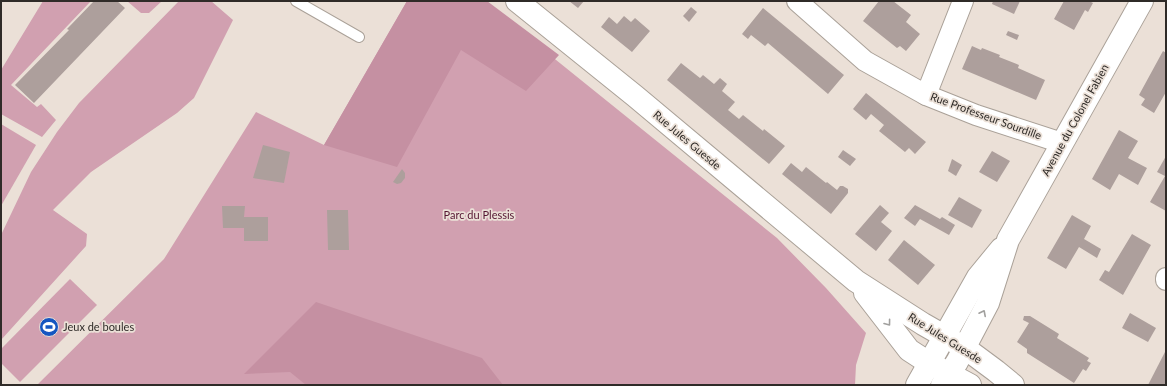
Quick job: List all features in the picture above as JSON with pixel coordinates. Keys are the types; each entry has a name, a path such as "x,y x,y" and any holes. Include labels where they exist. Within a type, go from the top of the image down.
{"street":[{"name":"Rue Jules Guesde","path":"517,1 635,96 856,281 923,324 965,348 1012,385"},
{"name":"Rue Professeur Sourdille","path":"797,1 864,61 926,95 976,115 1062,143"},
{"path":"926,95 963,1"},
{"name":"Avenue du Colonel Fabien","path":"916,385 978,276 1008,240 1142,1"},
{"name":"Avenue du Colonel Fabien","path":"946,380 965,348 988,303 1008,240"},
{"name":"Rue Jules Guesde","path":"856,281 909,350 929,362 946,380 970,385"}],"lane":[{"path":"296,1 359,37"}],"green space":[{"path":"43,1 91,1 11,85 37,107 41,104 56,120 42,137 1,114 1,70"},
{"path":"127,1 162,1 149,13 141,13"},
{"path":"179,1 211,1 233,20 194,98 177,113 91,172 53,210 87,234 86,246 1,340 1,235 31,172 57,132 79,103"},
{"name":"Parc du Plessis","path":"407,1 483,1 777,238 826,288 866,333 856,365 855,385 37,385 164,259 256,112 324,145"},
{"path":"1,124 36,145 1,206"},
{"name":"Jeux de boules","path":"70,279 97,305 20,382 1,363 1,349"}],"shaded area":[{"path":"407,1 487,1 559,55 526,91 461,50 397,167 324,145"},
{"path":"316,302 482,358 503,385 306,385 290,372 244,374"}],"building":[{"path":"94,1 117,1 125,8 34,103 15,85 69,30 67,29"},
{"path":"569,1 584,1 578,8"},
{"path":"879,1 893,1 911,15 906,22 920,34 906,51 900,46 897,48 863,21"},
{"path":"993,1 1020,1 1014,14 992,4"},
{"path":"1064,1 1089,1 1093,3 1088,12 1085,10 1074,30 1054,19"},
{"path":"691,7 697,12 689,22 683,16"},
{"path":"763,8 844,75 828,94 768,43 765,46 751,35 748,39 742,34"},
{"path":"624,16 631,22 635,18 650,31 632,52 601,27 609,17 617,24"},
{"path":"1008,31 1019,35 1017,40 1006,35"},
{"path":"972,46 1000,55 999,57 1019,65 1018,68 1045,80 1036,100 962,69"},
{"path":"1163,51 1166,53 1166,92 1154,113 1141,105 1145,99 1139,95"},
{"path":"681,63 700,78 703,75 714,84 720,78 727,84 722,91 735,102 728,110 739,119 743,115 763,131 764,129 785,146 769,164 667,80"},
{"path":"866,93 926,142 915,154 909,148 905,152 879,131 884,125 871,114 866,120 853,109"},
{"path":"1119,130 1138,141 1128,158 1147,168 1138,185 1119,174 1110,190 1092,179"},
{"path":"263,145 290,152 284,183 253,178"},
{"path":"843,150 856,159 850,166 838,157"},
{"path":"992,151 1010,161 997,182 979,172"},
{"path":"1166,156 1166,211 1150,202 1165,176 1157,172"},
{"path":"952,159 962,165 956,176 948,171"},
{"path":"791,163 802,172 806,167 837,190 840,186 848,189 848,193 831,214 782,174"},
{"path":"402,169 405,173 405,178 401,183 397,184 393,182"},
{"path":"959,197 982,210 972,228 948,215"},
{"path":"880,205 889,213 881,222 892,231 876,251 855,234"},
{"path":"915,205 940,219 942,217 955,225 949,235 920,219 915,226 904,218"},
{"path":"222,206 245,206 244,217 268,217 268,241 244,241 244,228 223,228"},
{"path":"327,210 348,210 349,250 328,250"},
{"path":"1072,215 1091,226 1084,239 1101,249 1097,258 1079,247 1066,269 1047,258"},
{"path":"1132,234 1151,245 1123,295 1099,280 1105,270 1109,272"},
{"path":"904,240 935,265 918,285 888,260"},
{"path":"1130,313 1156,328 1148,342 1122,328"},
{"path":"1024,316 1030,316 1059,334 1057,338 1089,358 1087,361 1091,363 1086,371 1083,369 1074,383 1027,353 1027,349 1017,342 1029,323 1023,320"},
{"path":"1166,350 1166,385 1148,385"}],"place":[{"name":"Jeux de boules","path":"49,327"}]}
